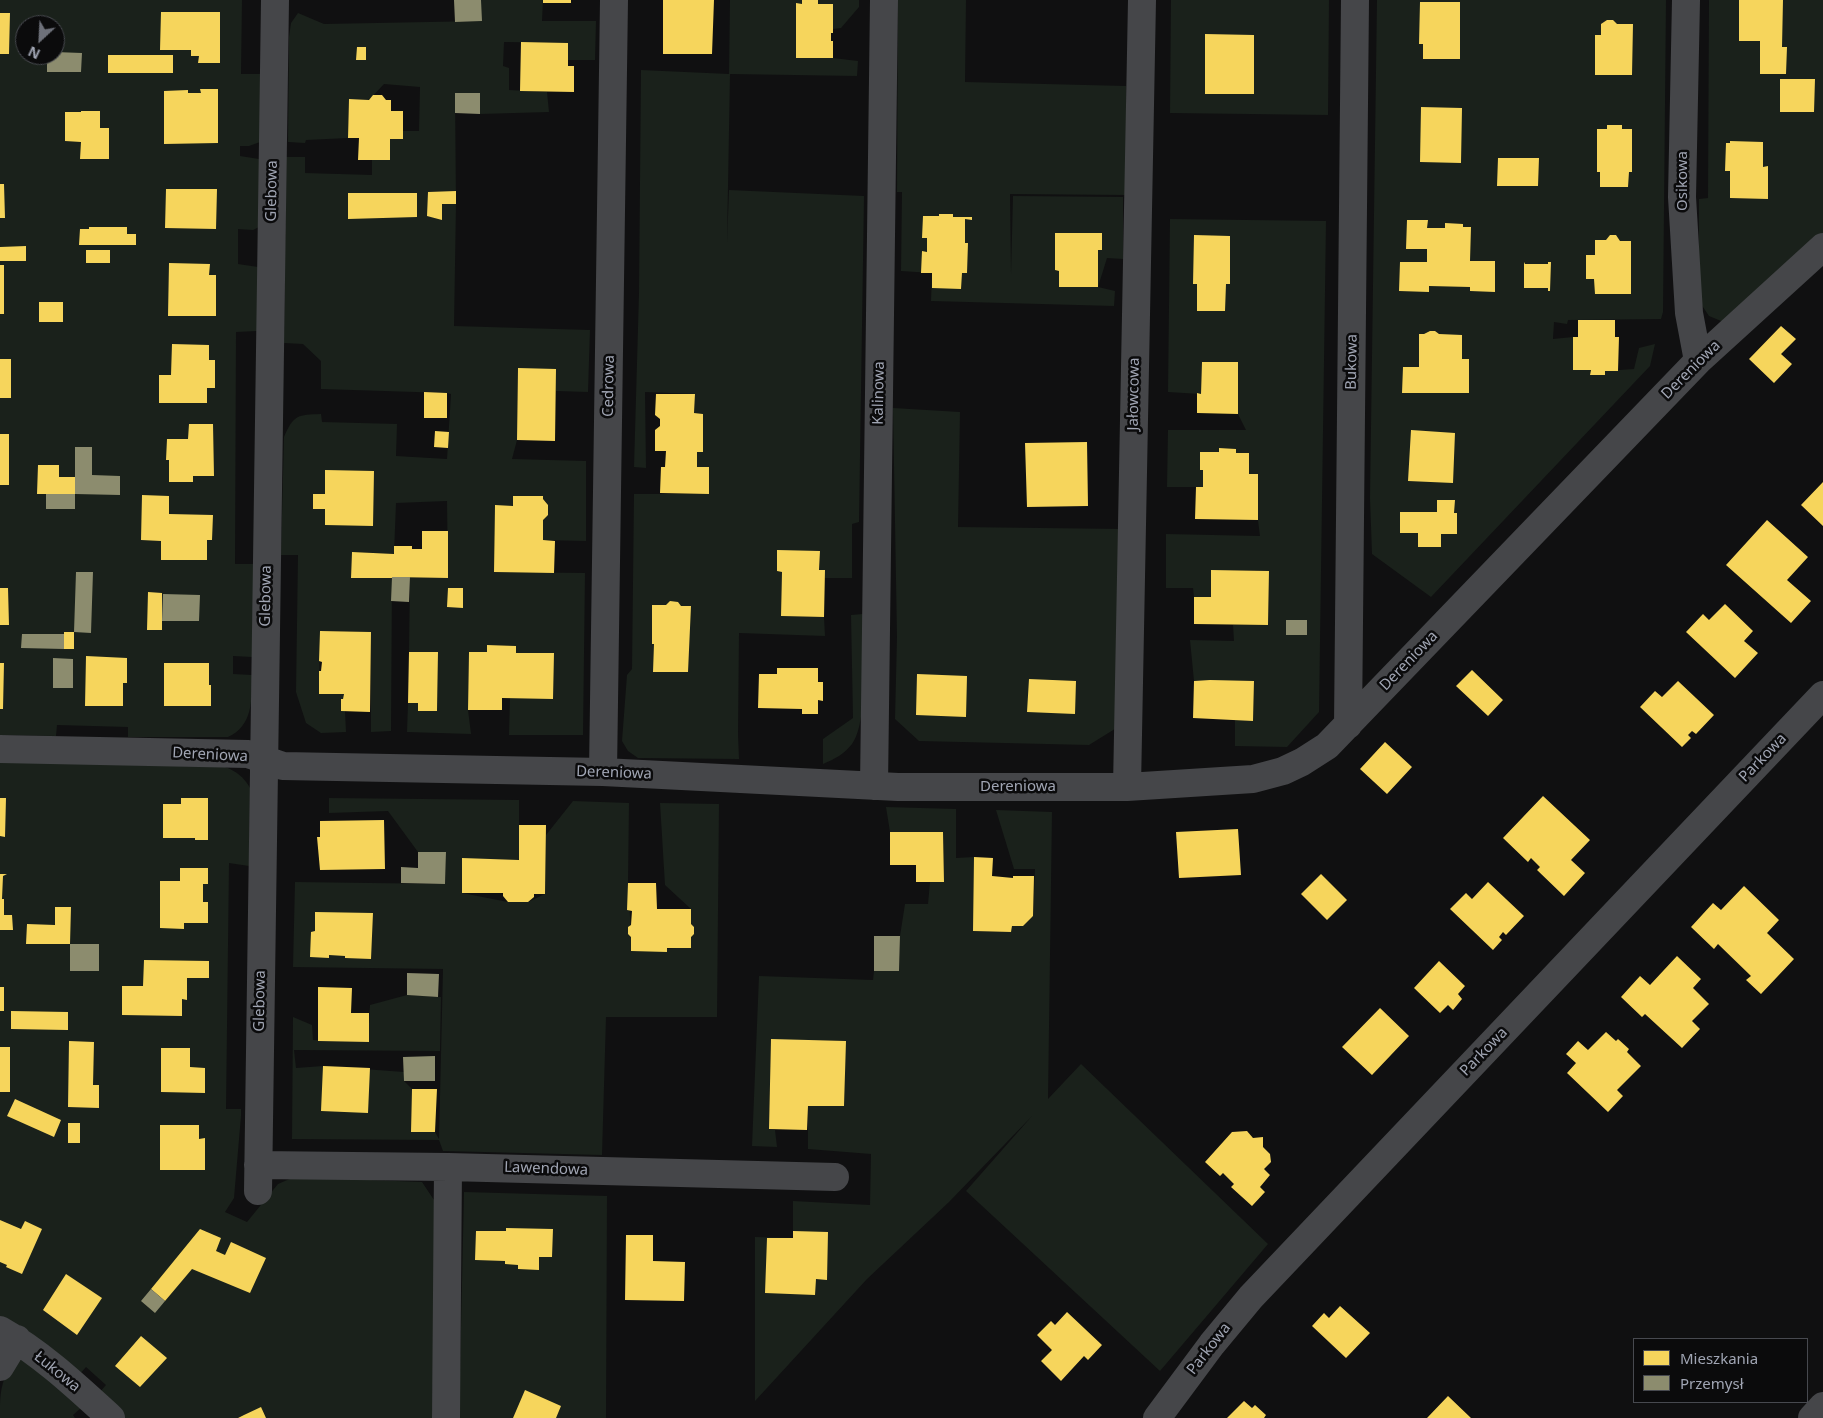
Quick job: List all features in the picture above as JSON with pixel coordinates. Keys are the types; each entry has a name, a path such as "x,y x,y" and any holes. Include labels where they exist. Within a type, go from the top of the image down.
{"street":[{"name":"Glebowa","path":"258,1191 274,0"},
{"name":"Cedrowa","path":"603,772 614,0"},
{"name":"Kalinowa","path":"874,786 884,0"},
{"name":"Jałowcowa","path":"1127,788 1142,0"},
{"name":"Bukowa","path":"1348,725 1355,0"},
{"name":"Osikowa","path":"1686,0 1682,197 1689,312 1698,361"},
{"name":"Dereniowa","path":"0,749 248,754 283,766 603,772 874,786 1127,788 1253,779 1284,771 1327,746 1698,361 1823,247"},
{"name":"Parkowa","path":"1157,1418 1217,1338 1251,1297 1823,695"},
{"name":"Lawendowa","path":"258,1165 448,1167 835,1177"},
{"path":"446,1418 448,1167"},
{"path":"0,1367 8,1334"},
{"name":"Łukowa","path":"8,1334 68,1379 111,1418"},
{"path":"1812,1418 1823,1406"}],"shaded area":[{"path":"0,0 242,0 241,74 261,74 260,142 249,146 240,146 240,156 259,159 259,227 253,230 238,229 238,264 258,267 257,331 236,332 235,564 254,564 252,657 233,656 233,674 252,675 251,702 247,719 236,732 228,737 128,737 128,727 57,725 56,736 0,735"},
{"path":"481,0 543,0 542,21 596,21 595,60 568,60 568,43 504,42 503,66 509,68 509,90 547,92 549,112 480,114 480,93 455,93 454,326 590,330 588,392 556,391 556,369 518,369 517,440 512,459 586,461 586,541 543,540 543,520 548,515 548,505 543,496 513,496 513,506 495,506 494,572 585,573 583,735 509,735 510,698 553,653 516,653 516,646 488,645 487,652 469,652 468,710 471,734 407,732 408,703 418,703 418,711 437,711 438,652 409,652 410,577 448,578 447,501 396,503 394,554 352,552 351,578 392,578 391,731 371,732 371,632 320,631 319,693 344,694 343,699 341,699 345,711 346,732 321,733 306,723 296,692 298,555 281,555 284,437 294,420 307,415 321,414 322,422 397,424 396,456 447,459 451,394 321,389 321,361 303,344 284,343 286,157 305,157 305,173 372,175 372,160 390,160 390,139 402,131 419,131 420,87 384,84 369,100 349,99 348,138 306,140 305,143 288,142 289,37 291,23 298,13 324,24 481,21","holes":["448,588 463,588 463,607 448,607"]},
{"path":"730,0 802,0 802,4 796,4 796,57 858,61 857,76 730,74 727,243 729,190 864,196 859,522 852,524 852,578 825,578 825,570 819,570 820,552 777,551 777,571 782,572 781,616 824,617 825,636 739,633 739,759 638,758 628,751 622,741 627,675 632,669 634,494 709,494 709,467 697,467 697,452 703,452 703,414 694,413 695,394 645,392 646,468 634,467 639,293 641,70 729,74"},
{"path":"818,0 859,0 859,7 841,28 833,29 818,4"},
{"path":"898,0 966,0 965,82 1126,86 1127,195 1010,194 1011,274 1013,196 1123,197 1123,259 1107,258 1098,287 1115,291 1114,306 931,301 932,273 901,271 902,192 897,192","holes":["1055,233 1102,233 1102,249 1098,250 1098,287 1059,287 1059,271 1055,270"]},
{"path":"1171,0 1329,0 1328,115 1170,113"},
{"path":"1377,0 1666,0 1663,312 1661,319 1568,320 1567,324 1554,322 1553,339 1573,337 1573,370 1591,370 1590,375 1605,375 1605,371 1634,369 1639,348 1655,344 1650,366 1431,597 1372,554 1370,498"},
{"path":"1709,0 1823,0 1823,233 1726,323 1709,316 1699,301 1699,199 1708,198"},
{"path":"1170,219 1326,221 1319,712 1287,747 1235,746 1235,720 1253,720 1254,681 1194,681 1190,640 1234,641 1233,625 1268,625 1269,571 1211,570 1211,597 1194,597 1193,588 1166,588 1166,534 1260,536 1258,474 1249,474 1249,453 1236,453 1235,449 1219,448 1219,452 1203,470 1203,487 1167,487 1168,430 1246,430 1238,414 1238,362 1202,362 1201,394 1168,392"},
{"path":"893,408 960,412 958,527 1123,529 1118,727 1089,745 919,741 895,719 897,637"},
{"path":"863,614 864,682 861,719 852,744 846,751 823,764 823,739 853,718 851,615"},
{"path":"0,762 225,767 233,770 248,784 250,788 249,866 229,863 226,1109 241,1109 241,1116 234,1198 225,1212 247,1222 278,1184 294,1177 422,1182 438,1206 432,1418 125,1418 99,1393 106,1385 86,1367 79,1375 0,1316"},
{"path":"329,798 519,800 519,860 462,859 462,893 508,902 528,902 545,894 546,835 573,801 629,803 628,883 632,951 691,947 691,909 665,885 660,803 719,804 717,1017 606,1017 602,1155 443,1151 439,1140 292,1139 293,1017 312,1025 313,1040 368,1042 370,1005 407,995 441,997 440,1051 294,1050 296,1068 323,1066 404,1072 404,1081 412,1089 411,1131 435,1132 439,1139 443,969 293,967 295,882 445,884 446,852 418,852 388,811 329,813"},
{"path":"886,807 956,809 956,858 974,857 974,931 1011,932 1012,926 1023,926 1033,916 1035,869 1014,869 996,810 1052,812 1048,1099 1081,1064 1268,1244 1160,1371 966,1191 1032,1116 949,1202 867,1279 755,1401 755,1237 793,1238 793,1201 870,1205 871,1154 808,1149 808,1106 844,1106 845,1041 771,1040 769,1129 775,1130 777,1147 752,1146 759,976 873,980 874,971 899,971 900,936 905,904 928,904 930,882 944,882 943,832 890,832"},
{"path":"464,1192 607,1196 606,1418 459,1418"},
{"path":"16,1361 28,1362 82,1407 73,1415 75,1418 0,1418 1,1394 4,1380"}],"building: Mieszkania":[{"path":"543,0 571,0 571,3 543,3"},
{"path":"663,0 714,0 712,54 663,54"},
{"path":"802,0 818,0 818,4 833,4 833,33 831,33 831,41 833,41 833,58 796,58 796,3 802,4"},
{"path":"1739,0 1783,0 1782,47 1787,47 1786,74 1760,74 1760,41 1739,41"},
{"path":"1420,2 1460,2 1460,59 1423,59 1423,44 1419,44"},
{"path":"161,12 220,12 220,63 198,63 199,56 191,56 191,50 160,50"},
{"path":"0,13 10,13 9,54 0,54"},
{"path":"1607,20 1613,20 1617,24 1633,24 1632,75 1595,75 1595,35 1601,35 1601,24"},
{"path":"1205,34 1254,35 1254,94 1205,94"},
{"path":"521,42 568,43 568,66 574,66 574,92 520,91"},
{"path":"357,47 366,47 366,60 356,60"},
{"path":"108,55 173,55 173,73 108,73"},
{"path":"1780,79 1815,79 1814,112 1780,112"},
{"path":"200,89 218,89 218,143 164,144 164,91 188,90 188,93 201,93"},
{"path":"373,95 382,95 386,100 391,100 391,111 403,111 403,139 390,139 390,160 358,160 359,138 348,138 349,99 369,100"},
{"path":"1421,107 1462,108 1461,163 1420,162"},
{"path":"100,111 100,128 109,128 109,159 80,159 81,142 65,141 65,112"},
{"path":"1607,125 1622,125 1622,129 1632,129 1632,172 1629,172 1628,187 1600,187 1600,172 1597,172 1597,129 1607,129"},
{"path":"1730,141 1763,142 1763,167 1768,166 1768,199 1730,198 1730,171 1725,171 1726,143 1730,143"},
{"path":"1498,158 1539,158 1538,186 1497,186"},
{"path":"0,184 4,184 5,218 0,218"},
{"path":"166,189 217,189 216,229 165,228"},
{"path":"456,191 456,204 442,204 442,220 427,216 428,192"},
{"path":"348,193 417,193 417,217 348,219"},
{"path":"939,214 953,214 953,217 972,217 972,220 965,219 965,243 968,243 967,273 962,273 961,289 932,288 932,273 921,273 922,251 927,252 927,238 922,238 923,216 939,216"},
{"path":"1407,220 1428,220 1427,228 1445,228 1445,223 1463,224 1463,227 1471,227 1470,261 1495,261 1495,292 1470,291 1470,287 1429,286 1429,292 1399,291 1400,262 1427,262 1427,249 1406,249"},
{"path":"89,227 127,227 127,234 136,234 136,245 79,245 80,229 89,229"},
{"path":"1055,233 1102,233 1102,250 1098,250 1098,287 1059,287 1059,271 1055,270"},
{"path":"1194,235 1230,236 1230,284 1226,284 1225,311 1197,311 1197,284 1193,284"},
{"path":"1610,235 1616,235 1620,241 1631,241 1631,294 1595,294 1594,279 1586,279 1586,255 1595,255 1595,240 1606,240"},
{"path":"26,246 26,261 0,261 0,247"},
{"path":"86,250 110,250 110,263 86,263"},
{"path":"1524,262 1525,264 1548,264 1548,262 1551,262 1550,291 1548,291 1548,288 1524,288"},
{"path":"169,263 210,264 209,275 216,275 216,316 168,316"},
{"path":"0,265 4,265 4,314 0,314"},
{"path":"39,302 63,302 63,322 39,322"},
{"path":"1578,320 1615,320 1615,337 1619,337 1618,371 1605,371 1605,375 1590,375 1591,370 1573,370 1573,337 1578,337"},
{"path":"1781,326 1796,339 1781,354 1792,364 1774,383 1749,359"},
{"path":"1435,331 1439,334 1462,335 1462,359 1469,359 1469,393 1402,393 1403,367 1419,367 1419,334"},
{"path":"172,344 209,345 209,360 215,360 215,388 207,388 207,403 159,403 159,375 171,375"},
{"path":"0,359 11,359 11,398 0,398"},
{"path":"1202,362 1238,362 1238,414 1197,413 1197,393 1201,394"},
{"path":"518,368 556,369 555,441 517,440"},
{"path":"424,392 447,393 447,418 424,418"},
{"path":"656,394 695,394 694,413 703,414 703,452 697,452 697,467 709,467 709,494 660,493 661,467 665,467 666,451 655,451 655,430 660,426 660,419 655,415"},
{"path":"189,424 213,424 214,476 193,476 193,482 169,482 169,460 166,460 167,439 188,439"},
{"path":"1411,430 1455,433 1453,483 1408,481"},
{"path":"435,431 449,432 448,448 434,447"},
{"path":"0,434 9,434 9,485 0,485"},
{"path":"1087,442 1088,506 1027,507 1025,443"},
{"path":"1219,448 1236,449 1236,453 1249,453 1249,474 1258,474 1258,520 1195,519 1196,487 1203,487 1203,470 1200,470 1200,452 1219,452"},
{"path":"38,465 59,465 59,477 75,477 75,494 37,494"},
{"path":"325,470 374,471 373,526 325,525 325,509 313,509 313,494 325,494"},
{"path":"1823,482 1823,526 1801,505"},
{"path":"142,495 169,496 169,514 213,515 212,540 207,540 207,560 161,560 161,541 141,540"},
{"path":"513,496 543,496 548,505 548,515 543,520 543,540 555,541 554,573 494,572 495,505 513,506"},
{"path":"1437,500 1455,500 1454,513 1457,513 1457,534 1441,534 1441,547 1418,547 1418,533 1400,533 1400,512 1437,512"},
{"path":"1767,520 1808,557 1787,580 1811,601 1791,623 1726,565"},
{"path":"422,531 448,531 448,578 351,578 352,552 394,554 394,546 412,546 412,549 422,549"},
{"path":"777,550 820,551 819,570 825,570 824,617 781,616 782,572 777,571"},
{"path":"1211,570 1269,571 1268,625 1194,624 1194,597 1211,597"},
{"path":"0,588 8,588 9,625 0,625"},
{"path":"448,588 463,588 463,608 447,607"},
{"path":"148,592 162,593 162,630 147,630"},
{"path":"670,601 678,602 681,606 691,606 688,672 653,672 652,605 666,605"},
{"path":"1725,604 1753,631 1744,641 1758,653 1735,678 1686,632 1703,614 1709,620"},
{"path":"320,631 371,632 370,712 341,711 341,699 343,699 344,694 319,694 319,671 321,671 322,662 319,661"},
{"path":"64,632 74,632 74,649 64,649"},
{"path":"487,645 516,646 516,653 554,653 553,699 502,698 502,710 468,710 469,652 487,652"},
{"path":"409,652 438,652 437,711 418,711 418,703 408,703"},
{"path":"86,656 127,658 127,683 123,683 123,706 85,706"},
{"path":"0,663 4,663 3,709 0,709"},
{"path":"164,663 209,663 211,706 164,706"},
{"path":"777,668 818,668 818,682 823,682 823,701 818,700 818,714 802,714 802,709 758,708 759,674 777,674"},
{"path":"1472,670 1503,700 1488,716 1456,686"},
{"path":"917,674 967,676 966,717 916,715"},
{"path":"1029,679 1076,681 1075,714 1027,712"},
{"path":"1194,681 1254,681 1253,721 1193,718"},
{"path":"1678,681 1714,715 1696,734 1692,731 1688,735 1691,738 1682,747 1640,707 1655,691 1662,697"},
{"path":"1385,742 1412,767 1387,794 1360,769"},
{"path":"1543,796 1590,840 1571,860 1585,873 1564,896 1537,870 1540,867 1531,858 1528,862 1503,838"},
{"path":"0,798 6,798 5,837 0,836"},
{"path":"181,798 208,798 208,840 163,838 163,804 181,804"},
{"path":"384,820 385,869 320,870 317,837 320,837 320,821"},
{"path":"519,825 546,825 545,894 534,894 534,897 528,902 508,902 503,893 462,893 462,858 519,860"},
{"path":"1238,829 1241,875 1179,878 1176,832"},
{"path":"890,832 943,832 944,882 916,882 916,865 890,865"},
{"path":"974,857 993,858 992,876 1013,878 1013,876 1034,876 1033,916 1023,926 1012,926 1011,932 973,931"},
{"path":"180,868 208,868 208,884 203,884 203,902 208,902 208,923 184,923 184,929 160,928 160,881 180,881"},
{"path":"0,874 7,874 3,876 2,899 4,899 4,915 12,915 13,930 0,930"},
{"path":"1321,874 1347,900 1327,920 1301,894"},
{"path":"1488,882 1524,916 1506,935 1503,932 1499,937 1502,940 1493,950 1450,909 1466,893 1472,899"},
{"path":"628,883 656,883 657,909 691,909 691,924 694,927 694,934 691,937 691,948 667,948 667,952 631,951 631,937 628,934 628,927 631,925 632,911 627,910"},
{"path":"1744,886 1779,920 1767,933 1794,959 1761,994 1746,980 1751,976 1718,944 1714,949 1691,927 1713,903 1721,910"},
{"path":"55,907 71,907 70,944 26,944 27,924 55,925"},
{"path":"315,912 373,913 371,959 329,955 329,958 310,957 311,932 315,931"},
{"path":"1677,956 1701,979 1693,988 1709,1004 1692,1021 1700,1029 1682,1048 1645,1014 1642,1017 1621,997 1640,976 1650,985"},
{"path":"144,960 209,961 209,978 187,978 187,1000 182,999 182,1016 122,1015 122,986 143,986"},
{"path":"1439,961 1465,986 1458,994 1462,999 1453,1010 1448,1005 1440,1013 1414,988"},
{"path":"0,987 4,987 4,1011 0,1011"},
{"path":"318,987 352,988 351,1013 369,1013 369,1042 318,1041"},
{"path":"1380,1008 1409,1036 1372,1075 1342,1047"},
{"path":"11,1011 68,1012 68,1030 11,1029"},
{"path":"1606,1032 1616,1041 1618,1039 1629,1049 1627,1052 1641,1066 1617,1090 1623,1096 1608,1112 1567,1073 1576,1063 1566,1054 1578,1041 1588,1050"},
{"path":"771,1039 846,1041 844,1106 808,1106 807,1130 769,1129"},
{"path":"69,1041 94,1042 93,1085 99,1085 99,1108 68,1107"},
{"path":"0,1047 10,1047 10,1092 0,1092"},
{"path":"161,1048 190,1048 190,1067 205,1068 205,1093 161,1092"},
{"path":"323,1066 370,1068 368,1113 321,1111"},
{"path":"412,1089 437,1089 435,1132 411,1132"},
{"path":"15,1099 61,1120 54,1137 7,1116"},
{"path":"68,1123 80,1123 80,1143 68,1143"},
{"path":"160,1125 199,1125 199,1139 205,1138 205,1170 160,1170"},
{"path":"1247,1131 1253,1138 1263,1137 1263,1147 1270,1154 1271,1162 1264,1169 1270,1175 1260,1187 1265,1192 1252,1206 1231,1187 1234,1184 1223,1173 1220,1176 1205,1162 1232,1132"},
{"path":"0,1220 21,1229 25,1221 42,1229 22,1274 6,1267 7,1265 0,1262"},
{"path":"506,1228 553,1229 552,1257 539,1257 539,1270 518,1269 518,1265 505,1264 505,1261 475,1260 476,1231 506,1231"},
{"path":"200,1229 221,1238 216,1251 225,1255 231,1242 266,1258 250,1293 192,1269 165,1301 151,1289"},
{"path":"793,1231 828,1232 827,1280 816,1279 815,1295 765,1293 767,1238 793,1238"},
{"path":"626,1235 653,1235 653,1261 685,1262 684,1301 625,1300"},
{"path":"66,1274 102,1298 77,1335 43,1310"},
{"path":"1340,1306 1370,1333 1346,1358 1312,1326 1324,1313 1329,1318"},
{"path":"1067,1312 1102,1345 1088,1360 1084,1356 1061,1381 1041,1361 1052,1350 1037,1335 1051,1321 1055,1325"},
{"path":"141,1336 167,1358 140,1387 115,1366"},
{"path":"525,1390 561,1406 556,1418 513,1418"},
{"path":"1448,1396 1471,1418 1427,1418"},
{"path":"1244,1401 1252,1408 1255,1405 1266,1415 1264,1418 1227,1418"},
{"path":"261,1407 266,1418 238,1418 244,1415"}],"building: Przemysł":[{"path":"454,0 481,0 482,21 455,22"},
{"path":"65,52 82,53 81,72 47,72 47,65 65,65"},
{"path":"455,93 480,93 480,114 455,113"},
{"path":"75,447 92,447 92,475 120,476 120,495 75,494"},
{"path":"46,494 75,494 75,509 46,509"},
{"path":"76,572 93,572 91,633 74,632"},
{"path":"392,577 410,577 409,602 391,601"},
{"path":"163,594 200,595 199,621 162,621"},
{"path":"1286,620 1307,620 1307,635 1286,635"},
{"path":"22,634 64,634 64,649 21,648"},
{"path":"53,658 73,659 73,688 53,688"},
{"path":"418,852 446,852 445,884 401,883 401,867 418,868"},
{"path":"874,936 900,936 899,971 874,971"},
{"path":"70,944 99,944 99,971 70,971"},
{"path":"407,973 439,974 438,997 407,995"},
{"path":"435,1056 435,1081 404,1081 403,1057"},
{"path":"151,1289 165,1301 155,1313 141,1301"}]}
